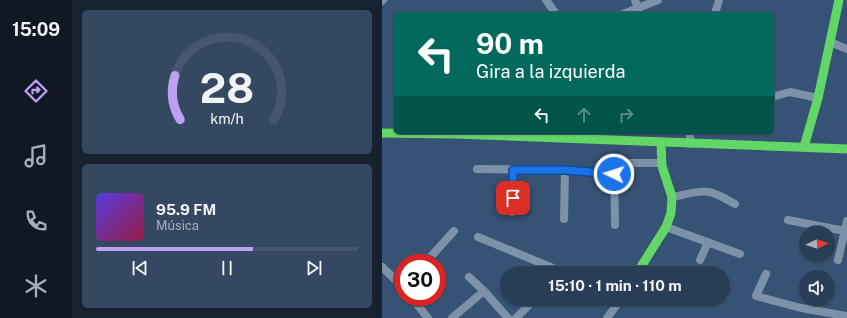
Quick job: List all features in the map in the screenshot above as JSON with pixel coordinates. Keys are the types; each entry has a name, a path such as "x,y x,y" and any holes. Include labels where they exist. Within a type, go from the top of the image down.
{"street":[{"path":"546,0 555,12"},
{"path":"625,12 636,4 658,0"},
{"path":"716,12 719,0"},
{"path":"804,147 818,98 839,0"},
{"path":"830,42 847,49"},
{"path":"774,96 790,92 818,98"},
{"path":"382,133 394,133"},
{"path":"477,134 660,143 847,149"},
{"path":"690,134 690,144"},
{"path":"642,266 666,228 671,213 672,197 662,162 660,143"},
{"path":"615,225 614,163 662,162"},
{"path":"477,169 565,170 614,174"},
{"path":"512,212 513,170"},
{"path":"564,219 565,170"},
{"path":"672,197 708,192 718,195 735,204"},
{"path":"788,220 845,231"},
{"path":"838,260 847,221"},
{"path":"666,228 740,254"},
{"path":"433,254 454,231"},
{"path":"478,237 546,266"},
{"path":"700,260 708,242"},
{"path":"382,267 394,278"},
{"path":"766,274 756,296 801,308 847,316"},
{"path":"469,278 484,291 508,318"},
{"path":"452,318 484,291"},
{"path":"418,306 428,318"},
{"path":"516,318 528,306"},
{"path":"607,318 614,306"}],"traffic: fast":[{"path":"804,147 818,98 839,0"},
{"path":"382,133 394,133"},
{"path":"456,134 847,149"},
{"path":"641,266 666,227 671,213 672,197 662,166 661,143"}],"route":[{"path":"513,198 513,170 565,170 614,174"}]}
